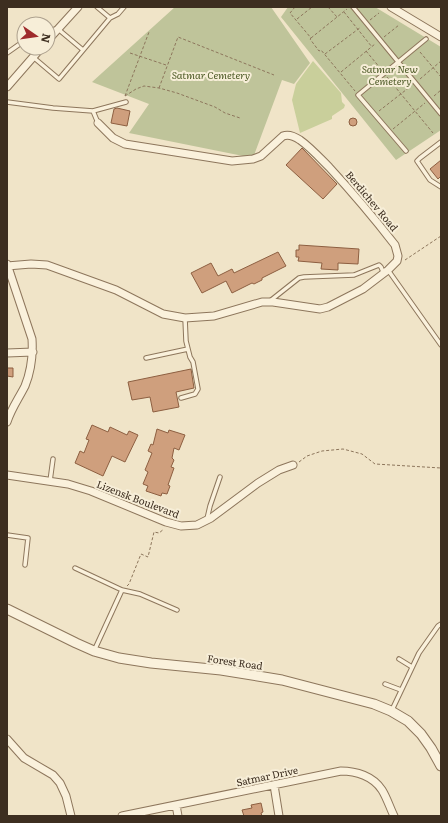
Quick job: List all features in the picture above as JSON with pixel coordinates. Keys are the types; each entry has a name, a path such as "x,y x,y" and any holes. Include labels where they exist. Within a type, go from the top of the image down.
{"street":[{"path":"58,29 78,7"},
{"path":"391,7 441,37"},
{"path":"7,87 33,57"},
{"name":"Berdichev Road","path":"98,123 113,138 125,144 232,161 253,159 261,156 287,134 295,137 300,140 337,176 395,245 398,256 397,261"},
{"path":"7,422 10,412 28,378 33,352 32,339 7,266 31,264 47,265 116,290 163,314 185,318 214,316 262,302 320,308 328,307 363,289 386,272 397,261"},
{"path":"7,353 33,352"},
{"name":"Lizensk Boulevard","path":"7,475 68,484 91,491 166,522 181,526 197,525 207,520 279,470 293,465"},
{"name":"Forest Road","path":"7,609 94,651 131,660 221,670 282,680 345,696 391,711 408,721 421,734 441,766"},
{"path":"7,739 24,758 53,775 60,783 66,796 71,816"},
{"name":"Satmar Drive","path":"122,816 341,771 356,772 372,780 382,790 394,816"},
{"path":"274,785 279,816"},
{"path":"176,805 178,816"}],"lane":[{"path":"96,7 110,18"},
{"path":"33,57 59,79 110,18 118,14 124,7"},
{"path":"354,7 441,114"},
{"path":"58,29 83,50"},
{"path":"406,151 358,95 426,39"},
{"path":"7,54 16,47"},
{"path":"7,102 93,111 126,102"},
{"path":"93,111 98,123"},
{"path":"441,142 417,161 430,180 441,187"},
{"path":"268,302 299,278 354,275 378,265 386,272 441,346"},
{"path":"181,398 195,394 198,389 193,362 190,357 186,341 185,318"},
{"path":"146,358 188,349"},
{"path":"50,481 53,459"},
{"path":"207,520 220,477"},
{"path":"7,536 28,539 25,565"},
{"path":"75,568 122,590 140,594 177,610"},
{"path":"94,651 122,590"},
{"path":"391,711 419,652 441,624"},
{"path":"399,659 412,667"},
{"path":"386,684 401,690"}],"path":[{"path":"295,7 290,13 311,38 310,39 319,51 322,50 358,95"},
{"path":"296,20 312,7"},
{"path":"328,7 337,17"},
{"path":"311,38 349,7"},
{"path":"344,11 372,47"},
{"path":"325,54 379,13"},
{"path":"340,72 399,25"},
{"path":"149,32 125,96 144,86 159,88 202,102 240,118"},
{"path":"159,88 178,37 274,75"},
{"path":"416,47 441,77"},
{"path":"366,52 433,133"},
{"path":"130,53 167,66"},
{"path":"375,115 441,61"},
{"path":"390,132 441,90"},
{"path":"397,261 404,260 441,236"},
{"path":"293,465 307,456 322,451 343,449 362,454 375,464 441,468"},
{"path":"122,590 129,584 141,554 148,557 154,532 159,533 164,529 166,522"}],"green space":[{"name":"Satmar Cemetery","path":"175,7 271,7 310,63 294,84 282,80 253,158 129,133 149,104 92,82"},
{"name":"Satmar New Cemetery","path":"288,7 375,7 441,47 441,130 396,160 281,17"},
{"path":"313,61 341,93 342,102 345,105 344,108 332,116 332,119 300,133 292,100 296,84"}],"building":[{"path":"117,108 130,111 127,126 111,123 114,109"},
{"path":"351,118 355,118 357,122 355,126 351,126 349,124 349,120"},
{"path":"302,148 337,184 323,199 286,165"},
{"path":"441,160 441,176 438,179 430,169"},
{"path":"299,245 359,249 358,264 338,263 338,270 321,269 322,263 298,261 299,257 296,257 296,250 299,250"},
{"path":"278,252 286,266 262,278 262,280 254,284 252,283 232,293 226,281 202,293 191,273 211,263 218,276 232,269 234,273"},
{"path":"7,368 13,368 13,377 7,376"},
{"path":"191,369 194,388 176,392 179,407 153,412 150,397 132,400 128,382"},
{"path":"92,425 108,432 110,427 127,435 129,431 138,435 125,462 112,456 103,476 75,463 80,451 84,453 89,440 86,439"},
{"path":"157,429 168,433 169,430 185,435 179,450 174,448 172,458 174,460 171,467 174,468 168,485 170,486 167,494 162,493 161,496 146,491 148,486 143,484 148,472 145,470 152,453 148,451 151,444 153,445"},
{"path":"261,803 263,812 261,813 262,816 244,816 242,810 252,808 251,805"}]}
